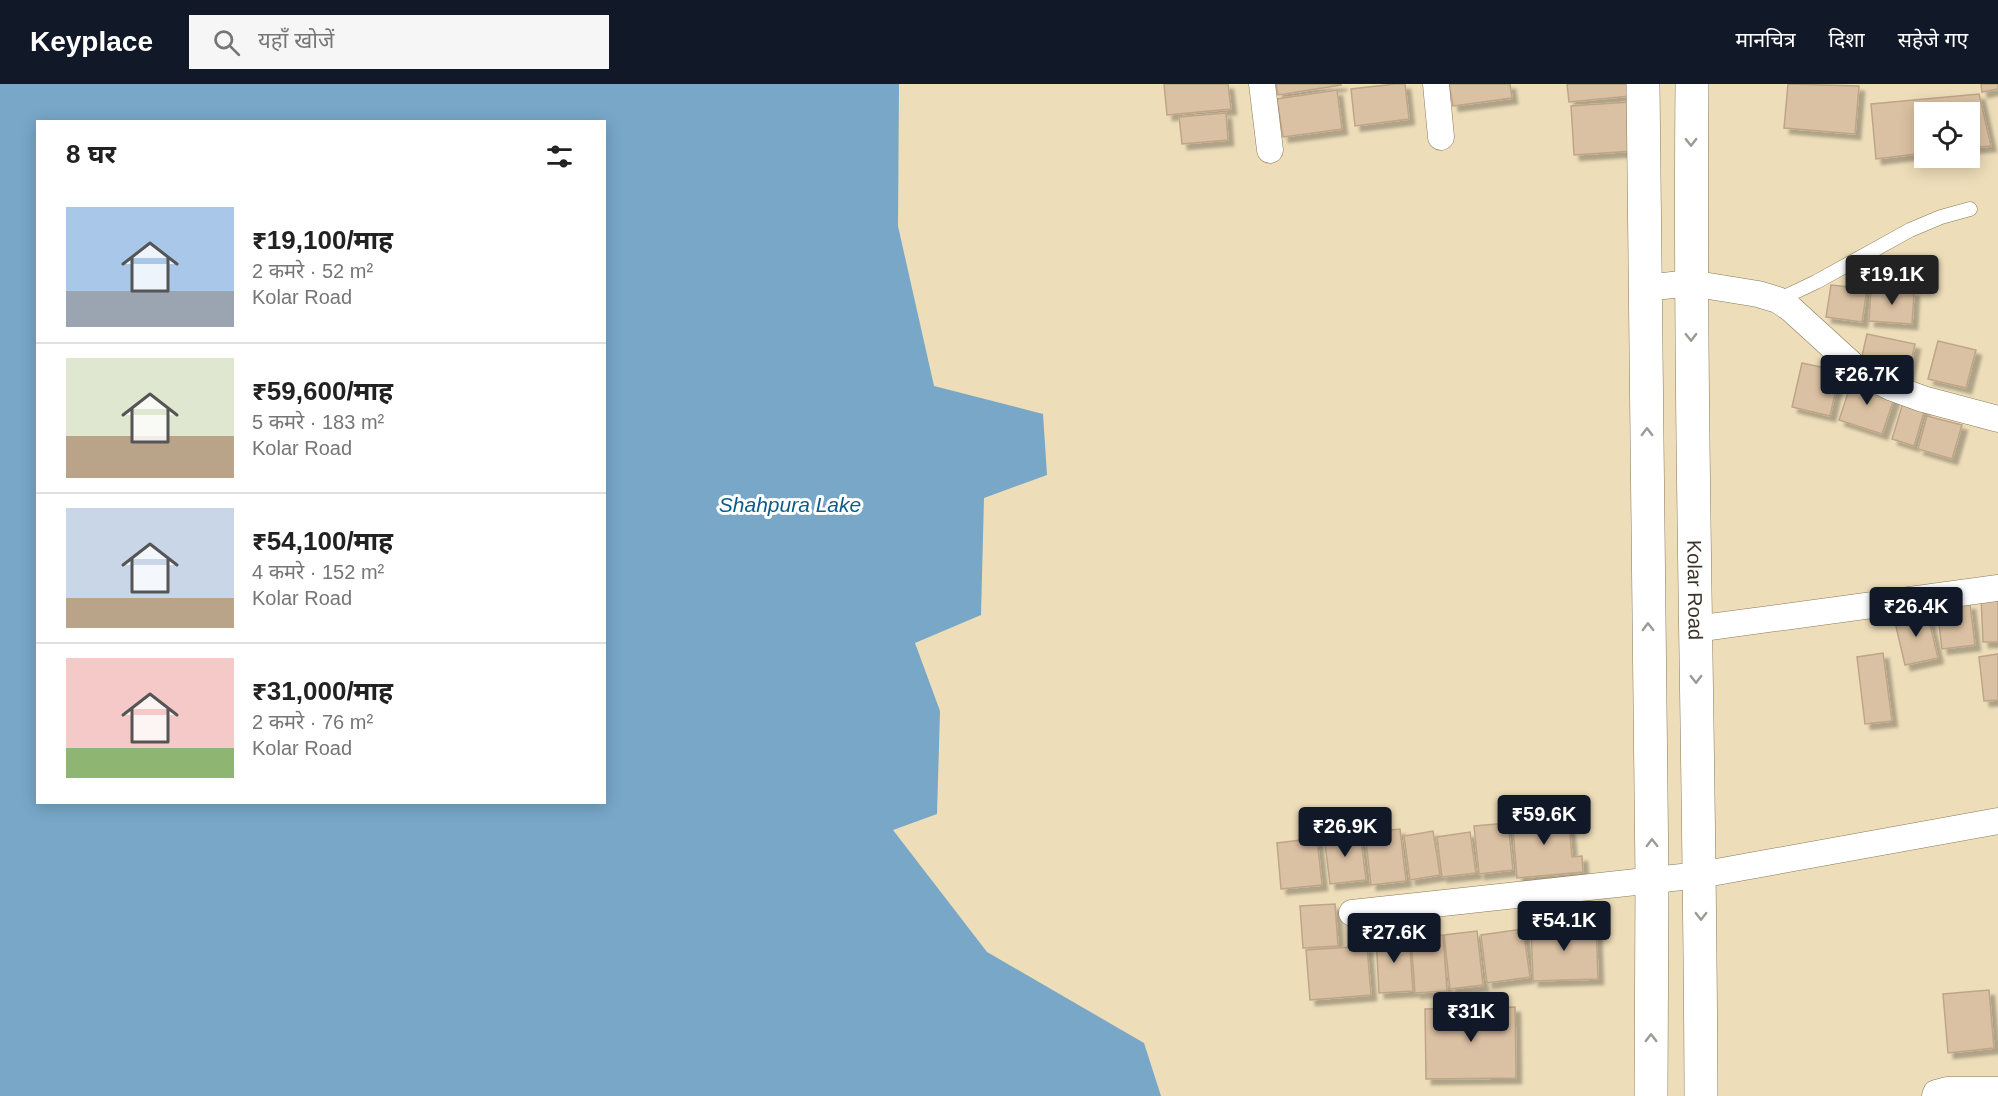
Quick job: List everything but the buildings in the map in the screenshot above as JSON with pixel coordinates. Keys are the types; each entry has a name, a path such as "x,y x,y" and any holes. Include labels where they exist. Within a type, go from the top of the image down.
{"main road":[{"path":"1643,84 1652,879 1651,1096"},
{"name":"Kolar Road","path":"1692,84 1690,283 1700,874 1701,1096"}],"street":[{"path":"1262,84 1270,150"},
{"path":"1436,84 1441,137"},
{"path":"1646,288 1690,283 1758,294 1778,300 1791,309 1859,371 1890,387 1923,399 1998,419"},
{"path":"1695,629 1998,588"},
{"path":"1352,913 1700,874 1998,821"},
{"path":"1935,1096 1936,1093 1947,1090 1998,1090"}],"lane":[{"path":"1778,300 1816,282 1910,230 1941,217 1970,209"}],"water":[{"name":"Shahpura Lake","path":"0,84 899,84 898,226 934,386 1043,414 1047,475 984,498 981,615 915,643 940,711 937,814 893,830 987,952 1144,1043 1161,1096 0,1096"}]}
